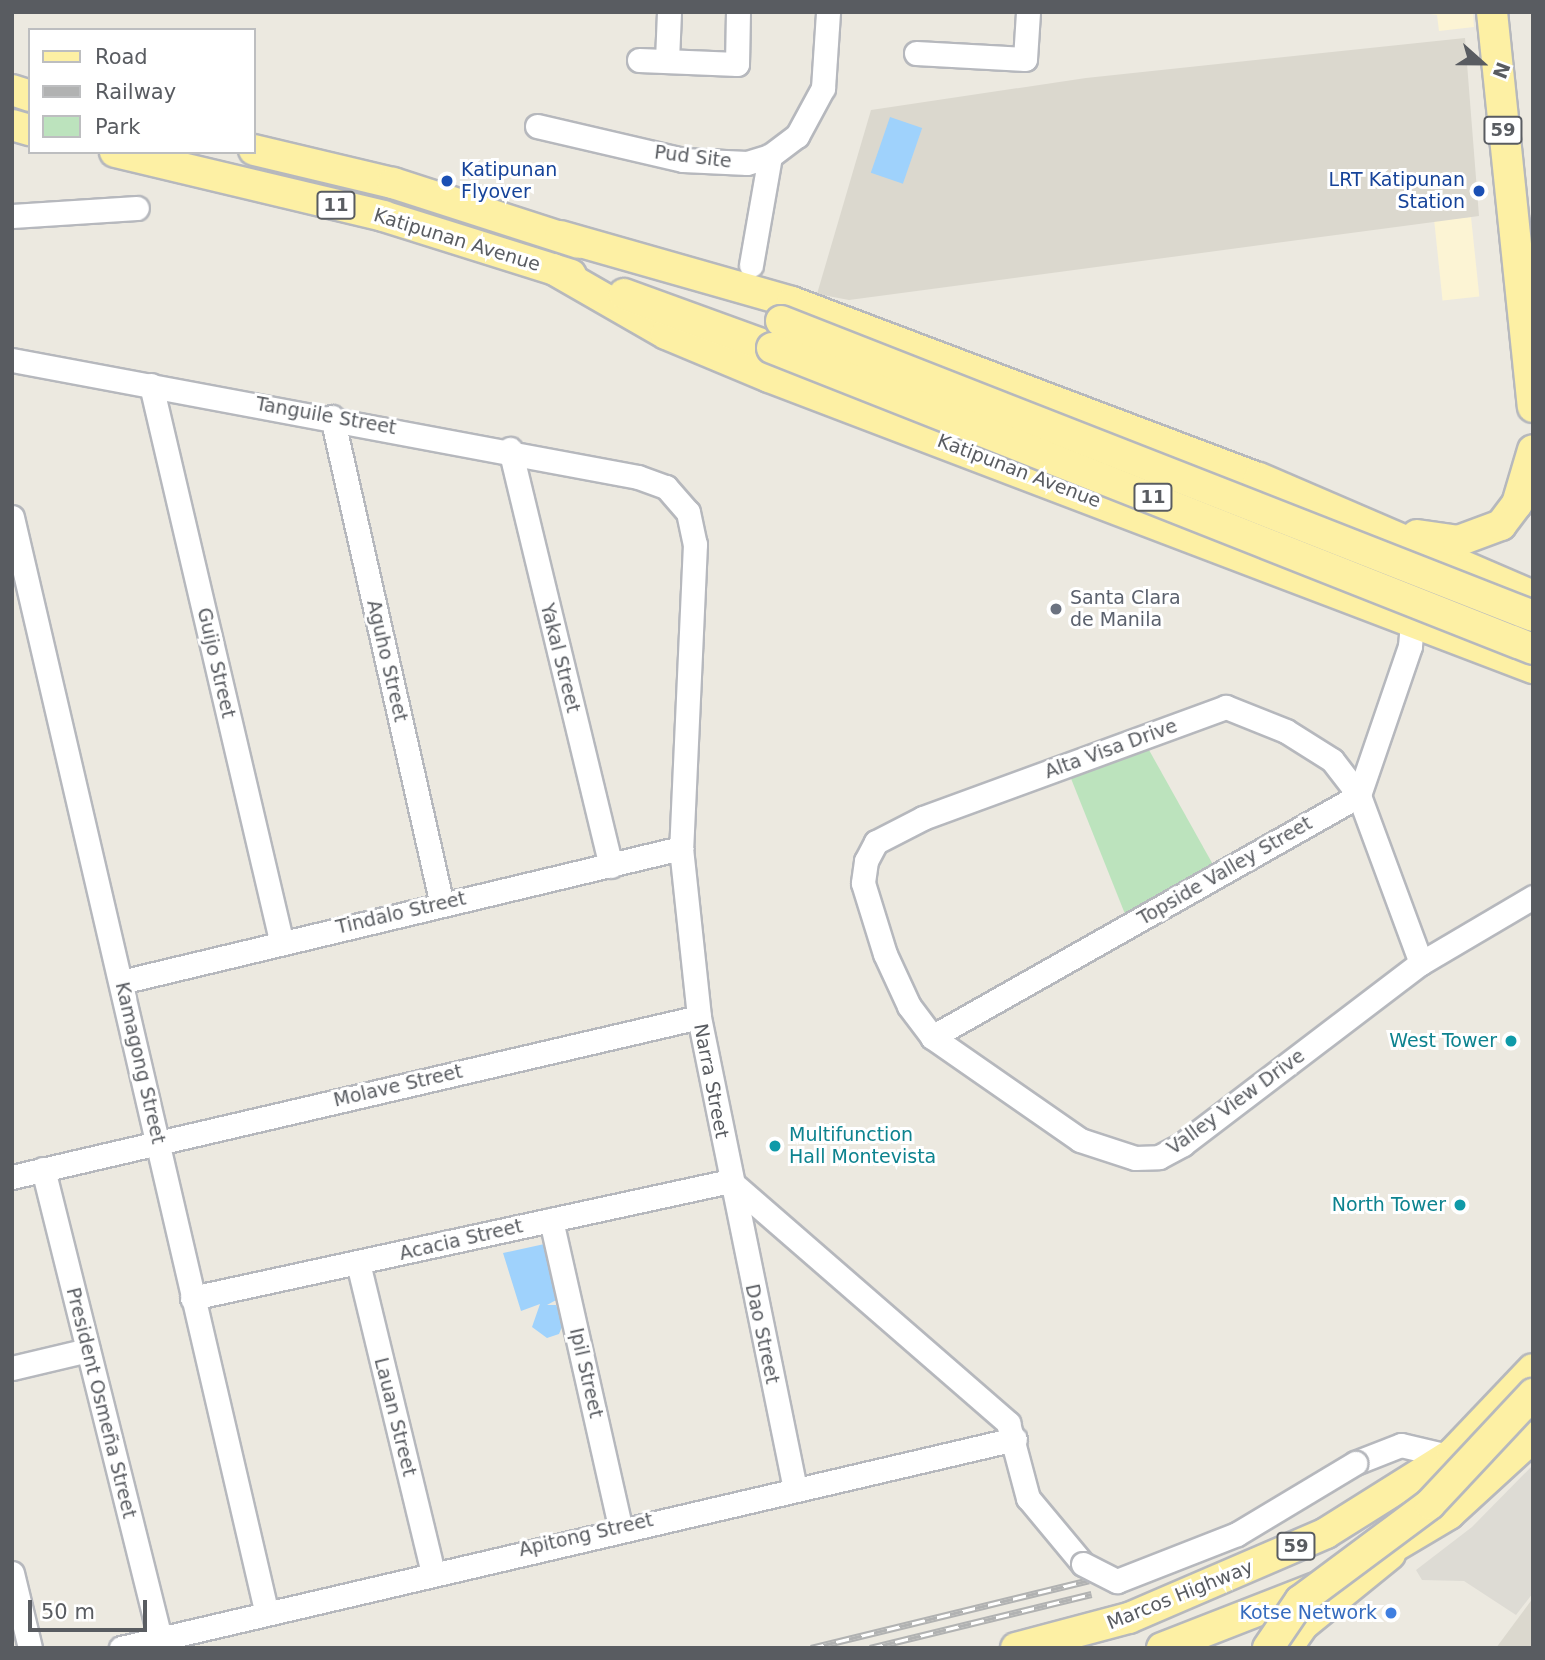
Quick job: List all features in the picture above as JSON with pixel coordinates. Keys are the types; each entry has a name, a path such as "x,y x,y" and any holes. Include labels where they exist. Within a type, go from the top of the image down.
{"main road":[{"name":"59","path":"1492,12 1533,407"},
{"name":"Katipunan Avenue","path":"256,150 393,183 560,236 792,302 1259,478 1533,596"},
{"name":"Katipunan Avenue","path":"124,154 383,216 554,269 798,358 1529,664"},
{"name":"Katipunan Avenue","path":"560,236 1533,616"},
{"name":"Katipunan Avenue","path":"554,269 666,334 769,377 1529,664"},
{"path":"1368,523 1440,541 1482,536 1517,504 1533,450"},
{"path":"1243,556 1266,513 1259,478"},
{"path":"1288,573 1272,546 1274,531 1306,498"},
{"path":"1412,621 1437,556"},
{"name":"Marcos Highway","path":"1016,1648 1129,1618 1326,1533 1448,1456 1533,1368"},
{"path":"1268,1648 1300,1601 1430,1504 1533,1394"},
{"name":"59","path":"1162,1648 1279,1605 1407,1541 1491,1480 1533,1437"},
{"path":"1287,1648 1338,1594 1407,1541"}],"street":[{"path":"667,60 669,12"},
{"path":"639,60 737,64 738,12"},
{"name":"Pud Site","path":"537,126 683,160 747,163 770,156 797,136 823,88 828,12"},
{"path":"916,53 1025,59 1028,12"},
{"path":"751,265 770,156"},
{"path":"12,216 137,208"},
{"name":"Tanguile Street","path":"12,360 510,449 638,477"},
{"name":"Guijo Street","path":"150,385 281,940"},
{"name":"Aguho Street","path":"332,417 442,904"},
{"name":"Yakal Street","path":"510,449 611,866"},
{"name":"Narra Street","path":"638,477 666,487 688,512 695,544 681,848 699,1017 730,1181"},
{"name":"Kamagong Street","path":"12,517 266,1610"},
{"path":"1359,794 1410,646 1412,621"},
{"name":"Alta Visa Drive","path":"932,1037 909,1006 885,954 863,883 876,842 923,818 1226,707 1286,731 1332,760 1359,794 1421,963"},
{"name":"Topside Valley Street","path":"932,1037 1359,794"},
{"name":"Tindalo Street","path":"121,982 281,940 681,848"},
{"name":"Valley View Drive","path":"932,1037 1080,1140 1135,1158 1158,1157 1421,963 1533,897"},
{"name":"Molave Street","path":"12,1177 97,1155 699,1017"},
{"name":"President Osmeña Street","path":"43,1169 160,1638"},
{"path":"730,1181 1008,1423 1039,1516 1083,1564 1117,1581 1237,1534 1355,1463 1401,1445 1448,1456"},
{"name":"Acacia Street","path":"192,1298 730,1181"},
{"name":"Dao Street","path":"730,1181 794,1487"},
{"name":"Ipil Street","path":"551,1220 621,1527"},
{"name":"Lauan Street","path":"358,1263 432,1570"},
{"path":"12,1368 88,1350"},
{"name":"Apitong Street","path":"121,1648 432,1570 794,1487 1017,1447"},
{"path":"12,1573 30,1648"}],"shaded area":[{"path":"1417,12 1473,12 1474,27 1439,31 1437,15"},
{"path":"1465,38 1479,216 849,300 817,294 871,110 1086,78"},
{"path":"1471,217 1479,297 1443,300 1434,221"},
{"path":"1533,1465 1533,1593 1516,1615 1464,1581 1422,1580 1416,1570 1472,1527"},
{"path":"1533,1598 1533,1648 1496,1648"}],"green space":[{"path":"1149,750 1216,870 1127,919 1070,776"}],"water":[{"path":"890,117 922,128 903,184 871,173"},
{"path":"549,1243 558,1299 547,1305 556,1305 564,1322 559,1334 547,1338 532,1327 540,1304 521,1311 503,1253"}],"railway":[{"path":"811,1648 1089,1580"},
{"path":"870,1648 1092,1594"}],"place":[{"name":"Katipunan Flyover","path":"447,181"},
{"name":"LRT Katipunan Station","path":"1479,191"},
{"name":"Santa Clara de Manila","path":"1056,609"},
{"name":"West Tower","path":"1511,1041"},
{"name":"Multifunction Hall Montevista","path":"775,1146"},
{"name":"North Tower","path":"1460,1205"},
{"name":"Kotse Network","path":"1391,1613"}]}
